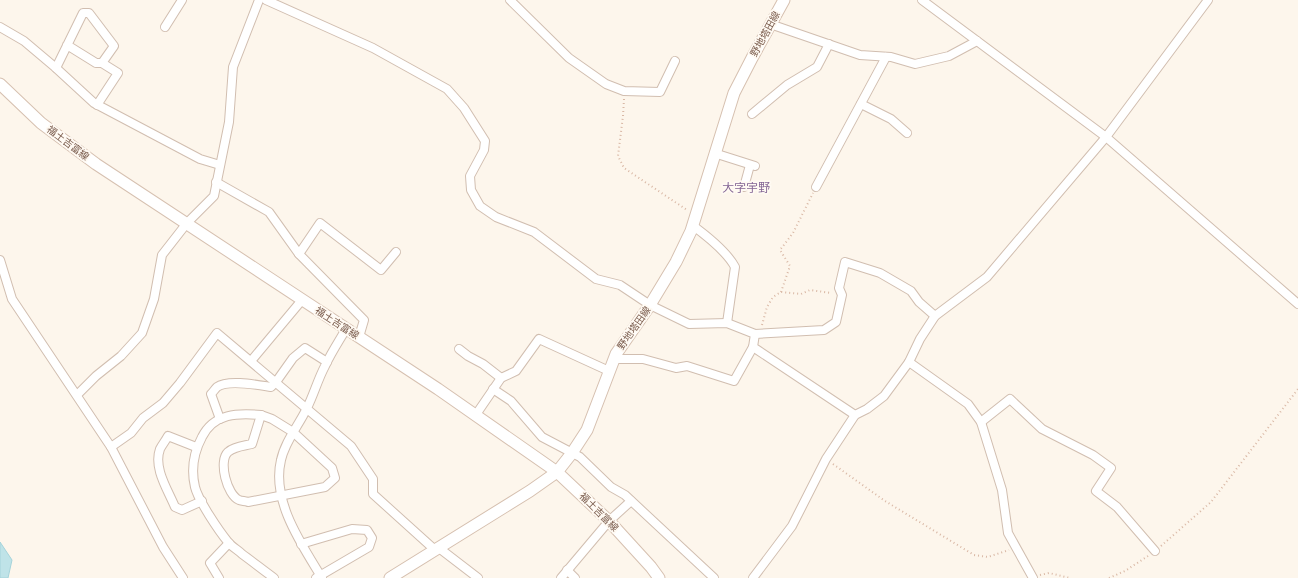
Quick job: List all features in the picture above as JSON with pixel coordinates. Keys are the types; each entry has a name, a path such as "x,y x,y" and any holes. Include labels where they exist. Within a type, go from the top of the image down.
{"main road":[{"name":"野地塔田線","path":"390,578 530,492 558,472 572,453 587,430 616,354 650,305 676,262 694,220 734,93 784,0"},
{"name":"福土吉富線","path":"0,84 41,123 96,164 438,389 558,472 609,521 652,567 659,578"}],"street":[{"path":"165,27 182,0"},
{"path":"77,395 96,376 121,356 142,333 154,298 162,254 186,223 214,196 229,122 233,67 260,0 373,48 447,89 464,108 486,141 484,150 470,176 471,190 480,206 496,217 534,232 596,279 620,285 650,305 689,324 727,323 757,334 824,330 836,322 842,295 839,288 845,262 880,273 911,291 919,302 935,316"},
{"path":"510,0 569,58 606,84 624,91 660,92 675,61"},
{"path":"922,0 1106,137 1298,304"},
{"path":"753,578 792,526 826,459 855,415 867,409 884,396 909,362 920,339 935,316 987,277 1106,137 1208,0"},
{"path":"56,68 83,13 89,13 114,46 102,63"},
{"path":"770,24 860,55 886,57 915,64 949,56 977,41"},
{"path":"0,27 24,41 97,105 200,159 220,165"},
{"path":"752,114 787,85 817,67 829,44"},
{"path":"67,45 96,63 102,63 118,73 97,105"},
{"path":"816,187 886,57"},
{"path":"861,104 891,119 907,133"},
{"path":"714,153 752,166 744,187"},
{"path":"216,182 269,212 299,254 364,320 359,337"},
{"path":"694,220 701,231 731,259 735,267 727,323"},
{"path":"299,254 320,223 381,270 396,252"},
{"path":"0,260 12,299 111,447 163,547 183,578"},
{"path":"251,361 302,300"},
{"path":"301,544 352,528 367,530 372,538 369,547 320,577 295,535 281,496 279,476 281,459 307,408 327,362 346,329"},
{"path":"111,447 131,433 143,418 163,402 180,383 217,333 351,446 373,479 373,494 437,549 478,578"},
{"path":"614,359 643,359 676,368 687,366 734,382 757,334"},
{"path":"475,416 501,378 516,371 539,339 609,371"},
{"path":"752,347 855,415"},
{"path":"220,419 211,394 218,386 233,383 251,383 271,387 293,358 305,348 327,362"},
{"path":"459,349 483,364 501,378"},
{"path":"909,362 968,404 981,422 1002,490 1008,533 1033,578"},
{"path":"493,389 511,402 542,437 580,457 611,487 631,501 714,578"},
{"path":"981,422 1010,399 1042,429 1093,455 1111,468 1096,491 1117,508 1155,551"},
{"path":"261,415 252,444 234,448 227,453 224,462 224,474 232,494 238,500 248,502 325,487 334,478 332,468 294,432 272,419 261,415 243,413 230,415 220,419 204,432 196,447 193,464 195,488 208,513 229,543 265,575 274,578"},
{"path":"196,447 168,436 160,449 158,460 160,473 175,507 182,510 202,501"},
{"path":"561,578 609,521 631,501"},
{"path":"220,578 210,563 229,543"},
{"path":"567,570 575,578"}],"path":[{"path":"624,91 624,116 618,156 624,168 694,220"},
{"path":"781,292 790,266 780,250 793,233 816,187"},
{"path":"757,334 767,307 773,297 781,292 801,294 810,290 842,295"},
{"path":"1109,578 1125,571 1155,551 1211,502 1298,390"},
{"path":"826,459 885,501 974,555 988,557 1015,547"},
{"path":"1033,578 1049,573 1070,578"}],"water":[{"path":"0,542 12,560 8,578 0,578"}],"district":[{"name":"大字宇野","path":"746,187"}]}
